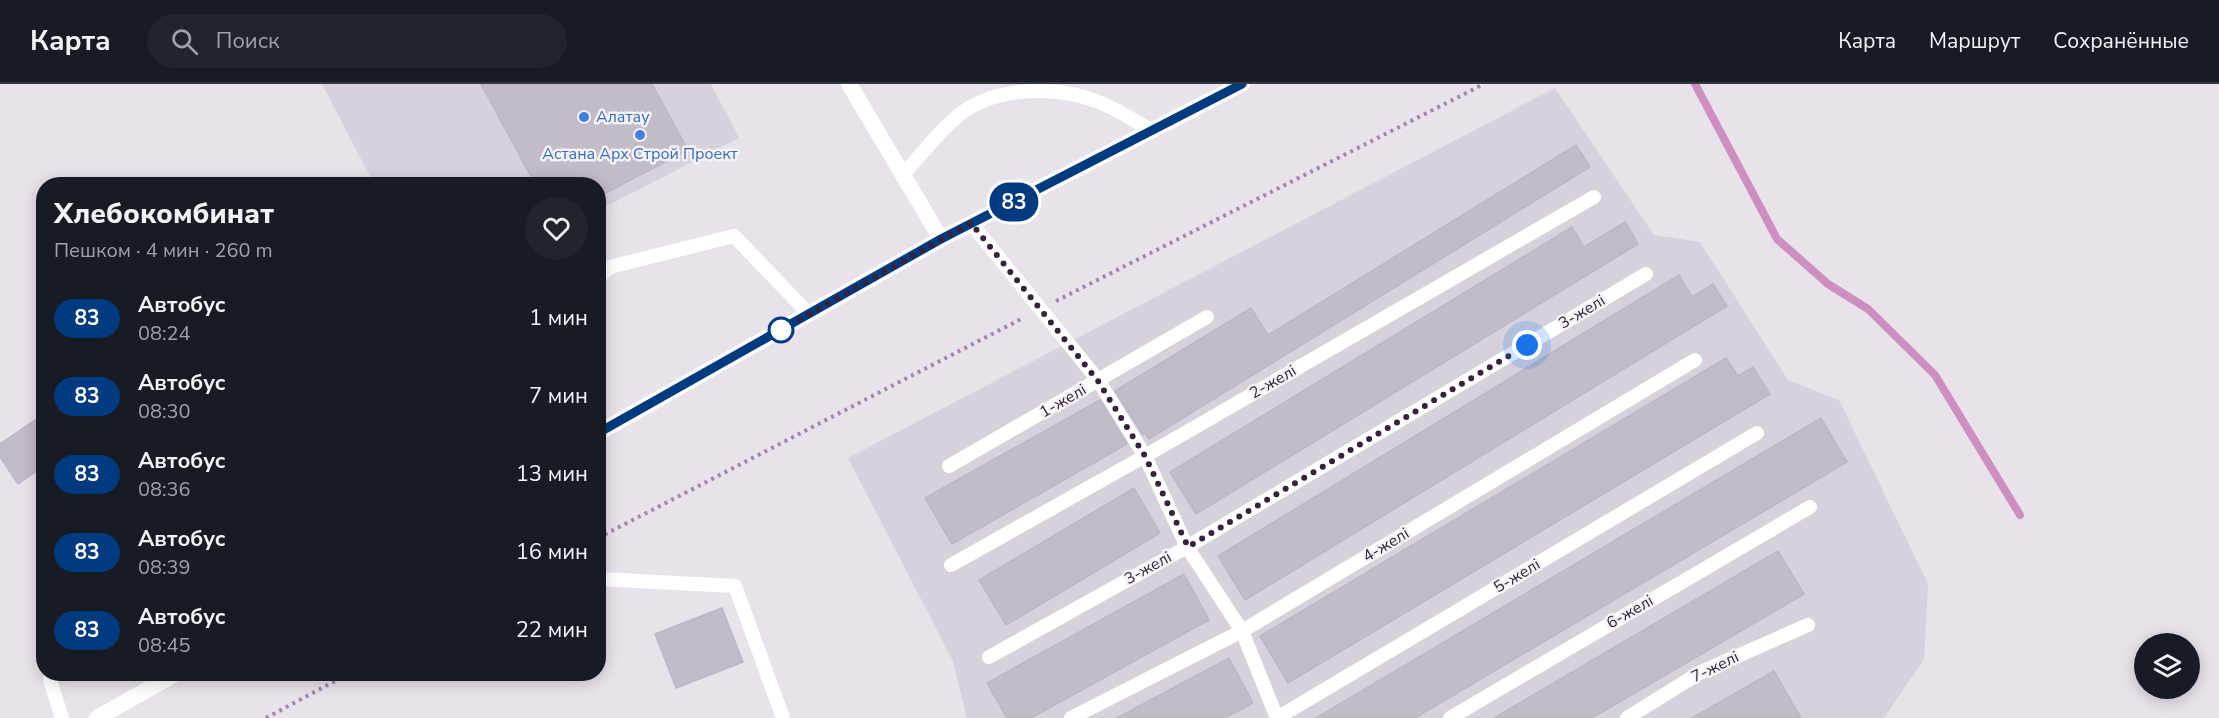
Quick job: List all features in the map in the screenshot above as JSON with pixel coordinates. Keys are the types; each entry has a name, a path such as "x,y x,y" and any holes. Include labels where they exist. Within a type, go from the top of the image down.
{"street":[{"path":"849,84 941,239"},
{"path":"606,428 941,239 1242,84"},
{"path":"97,718 163,681"}],"lane":[{"path":"902,176 959,115 987,99 1013,92 1063,93 1096,101 1153,131"},
{"name":"2-желі","path":"951,565 1594,197"},
{"path":"971,223 1098,381 1145,456 1188,547 1242,631 1277,718"},
{"path":"606,271 610,267 734,236 809,314"},
{"name":"3-желі","path":"989,657 1188,547 1646,274"},
{"name":"1-желі","path":"949,466 1207,317"},
{"name":"4-желі","path":"1071,718 1242,631 1695,360"},
{"name":"5-желі","path":"1277,718 1757,433"},
{"name":"6-желі","path":"1450,718 1810,507"},
{"path":"606,579 735,586 783,718"},
{"name":"7-желі","path":"1627,718 1701,672 1808,625"},
{"path":"50,681 62,718"}],"path":[{"path":"266,718 335,681"}],"shaded area":[{"path":"322,84 711,84 739,138 606,206 606,177 370,177"},
{"path":"1555,88 1654,235 1700,242 1788,380 1839,400 1928,584 1924,659 1884,718 967,718 953,661 848,458"}],"building":[{"name":"Алатау","path":"481,84 652,84 688,150 606,193 606,177 531,177"},
{"path":"1576,145 1590,167 1149,439 1145,433 1143,435 1115,391 1251,308 1268,335"},
{"path":"1625,222 1638,244 1196,514 1170,472 1572,227 1584,247"},
{"path":"1679,275 1692,297 1713,284 1727,306 1245,600 1218,556"},
{"path":"1726,358 1738,376 1753,367 1770,394 1288,683 1260,636"},
{"path":"1100,400 1127,444 952,544 925,498"},
{"path":"1821,418 1847,462 1415,718 1316,718"},
{"path":"36,419 36,472 18,484 0,457 0,444"},
{"path":"1134,488 1160,533 1006,625 979,580"},
{"path":"1778,551 1804,594 1592,718 1494,718"},
{"path":"1184,574 1209,620 1031,718 1007,718 987,683"},
{"path":"722,608 743,662 676,688 655,634"},
{"path":"1229,658 1253,703 1225,718 1117,718"},
{"path":"1774,671 1801,718 1692,718"}],"waterway":[{"path":"1695,84 1777,239 1828,284 1868,309 1935,375 2020,515"}],"bus line":[{"name":"83","path":"606,428 941,239 1242,84"}],"place":[{"name":"Алатау","path":"584,117"},
{"name":"Астана Арх Строй Проект","path":"640,135"}],"route":[{"path":"781,330 971,223 1098,381 1145,456 1188,547 1527,345"}]}
